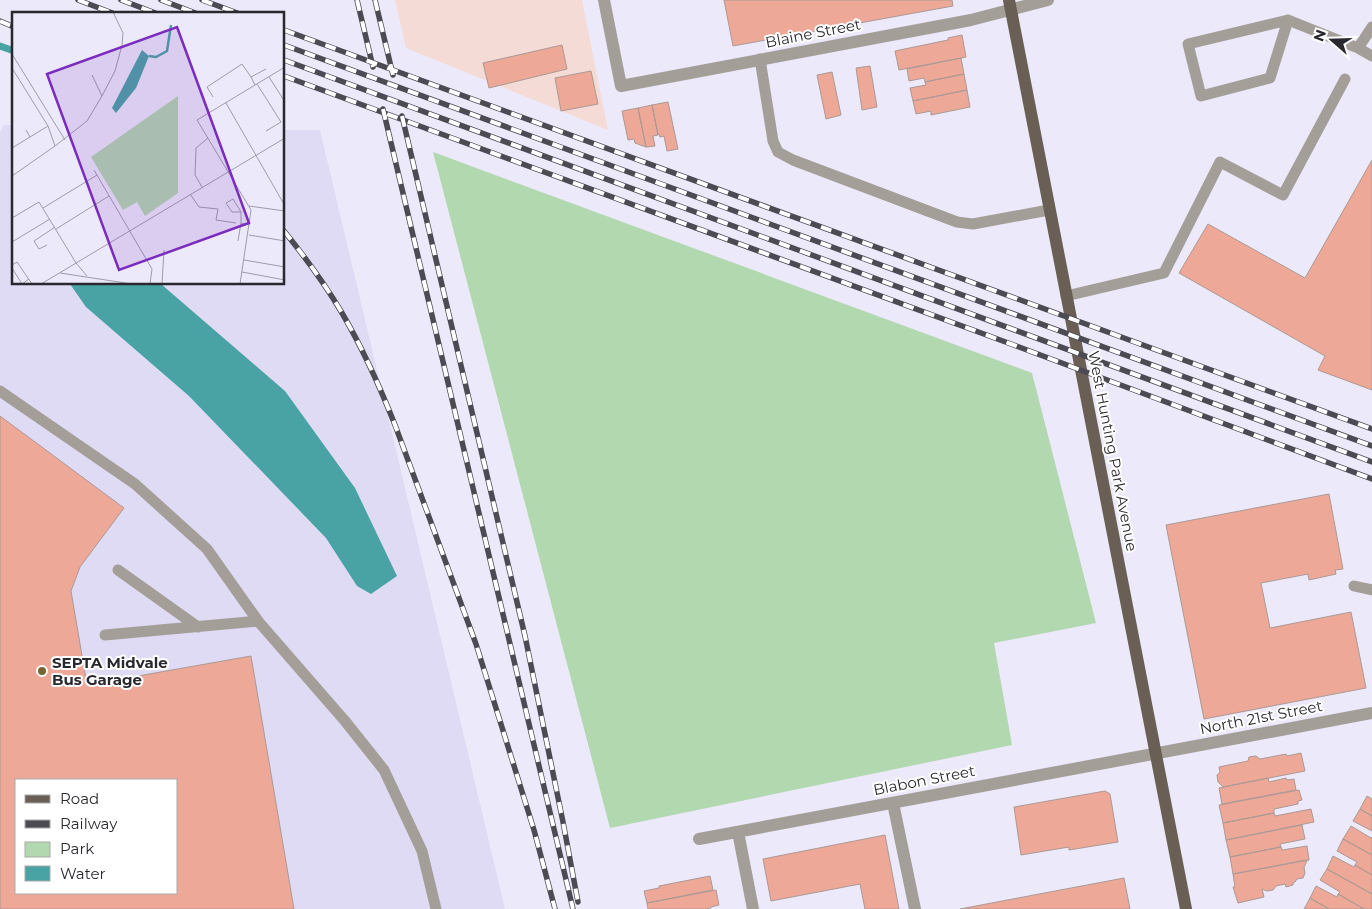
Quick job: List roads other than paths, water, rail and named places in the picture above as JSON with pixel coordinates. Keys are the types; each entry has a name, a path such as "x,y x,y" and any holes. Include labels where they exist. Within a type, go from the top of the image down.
{"main road":[{"name":"West Hunting Park Avenue","path":"1010,5 1186,909"}],"street":[{"name":"Blaine Street","path":"604,0 621,86 971,20 1010,5 1048,0"},
{"name":"North 21st Street","path":"1155,754 1372,713"},
{"name":"Blabon Street","path":"699,839 1155,754"},
{"path":"893,803 916,909"},
{"path":"738,832 753,909"}],"lane":[{"path":"1288,20 1270,78 1201,96 1188,44 1288,20 1358,48 1372,56"},
{"path":"1358,48 1372,27"},
{"path":"760,60 773,141 778,152 793,160 957,222 973,224 1049,210"},
{"path":"1066,296 1164,273 1220,162 1283,195 1345,80"},
{"path":"0,392 135,484 207,549 258,621 345,721 384,770 422,851 436,909"},
{"path":"118,570 198,627"},
{"path":"1354,586 1372,590"},
{"path":"105,635 258,621"}],"water":[{"path":"71,285 162,285 285,391 355,488 397,576 371,594 357,586 326,538 189,396 86,307"}],"waterway":[{"path":"0,46 12,50"}],"railway":[{"path":"78,0 110,12"},
{"path":"121,0 153,12"},
{"path":"161,0 193,12"},
{"path":"202,0 235,12"},
{"path":"357,0 373,67"},
{"path":"375,0 393,75"},
{"path":"0,21 12,26"},
{"path":"285,30 1372,429"},
{"path":"285,45 1372,446"},
{"path":"285,60 1372,462"},
{"path":"285,76 1372,479"},
{"path":"383,109 573,909"},
{"path":"402,116 525,636 578,902"},
{"path":"285,232 329,292 342,313 371,368 395,425 476,644 534,830 555,909"}],"place":[{"name":"SEPTA Midvale Bus Garage","path":"42,671"}]}
